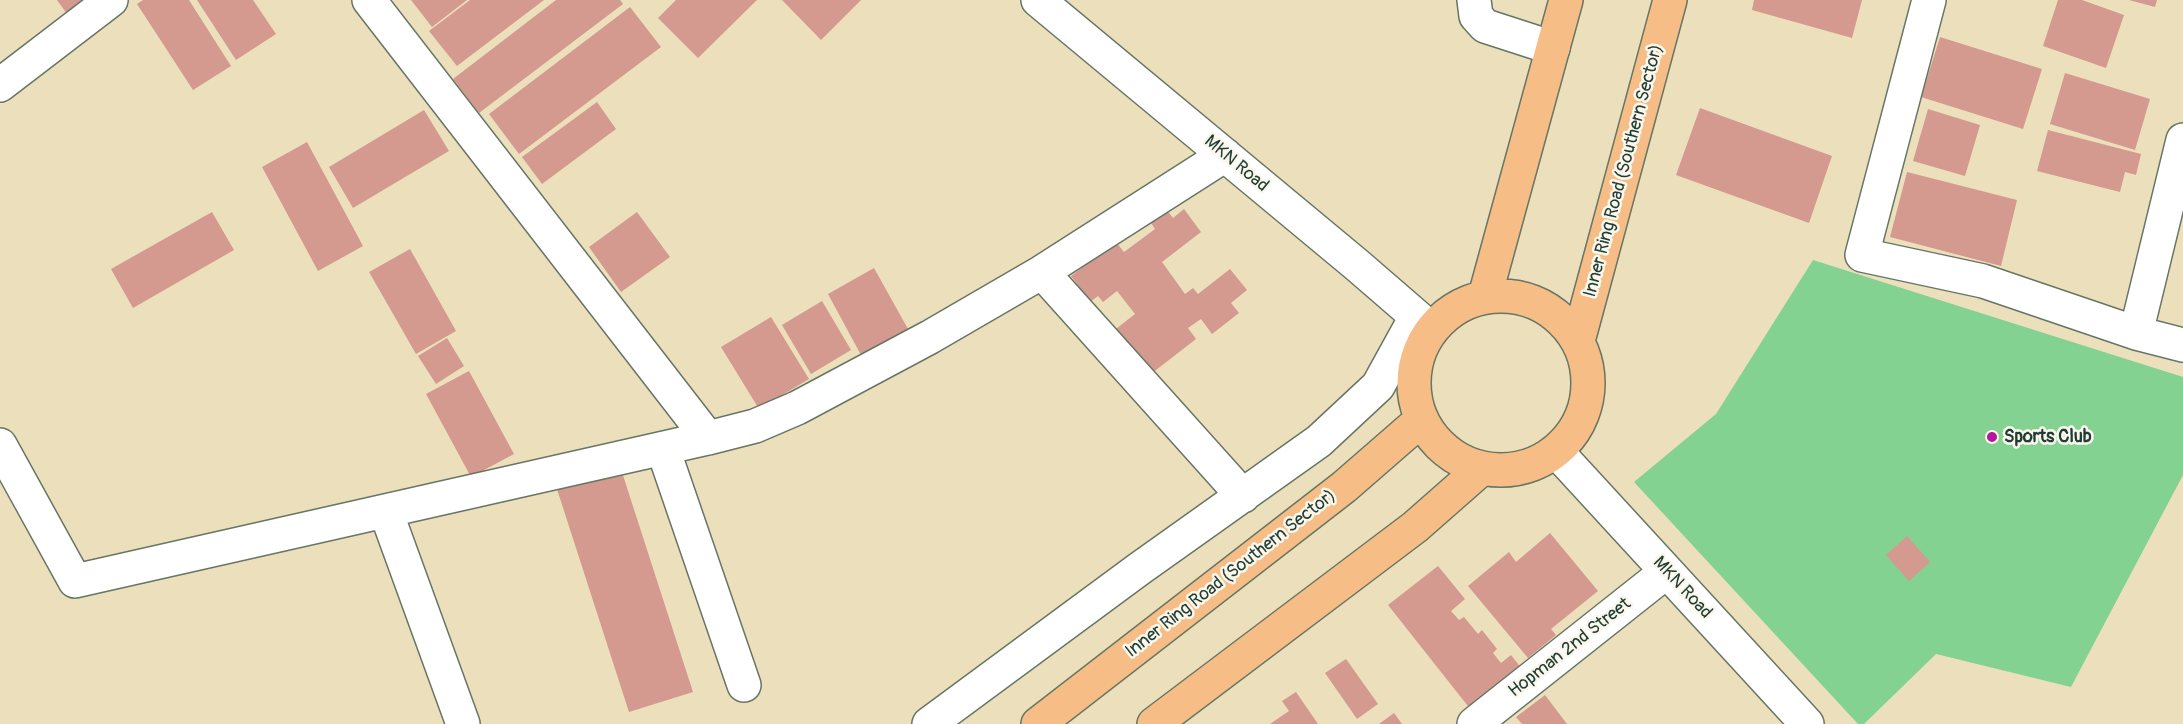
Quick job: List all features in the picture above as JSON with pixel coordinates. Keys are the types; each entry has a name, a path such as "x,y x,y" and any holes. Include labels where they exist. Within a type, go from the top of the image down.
{"main road":[{"path":"1485,296 1566,0"},
{"name":"Inner Ring Road (Southern Sector)","path":"1578,341 1670,0"},
{"path":"1485,296 1523,298 1555,314 1578,341 1588,376 1586,408 1575,431 1557,452 1519,470 1480,470 1445,451 1421,420 1413,386 1423,323 1485,296"},
{"name":"Inner Ring Road (Southern Sector)","path":"1038,724 1344,487 1421,420"},
{"path":"1154,724 1415,527 1480,470"}],"street":[{"path":"0,85 111,0"},
{"path":"369,0 708,438"},
{"name":"MKN Road","path":"1038,0 1423,323"},
{"path":"1474,0 1476,16 1485,27 1553,48"},
{"path":"1929,0 1862,255 1983,281 2136,333 2183,345"},
{"path":"2136,333 2183,140"},
{"path":"0,445 75,581 663,449 755,426 797,408 930,337 1042,272 1225,155"},
{"path":"1042,272 1243,496"},
{"path":"929,724 1139,569 1319,441 1378,386 1423,323"},
{"path":"663,449 744,685"},
{"name":"MKN Road","path":"1557,452 1807,724"},
{"path":"386,512 463,724"},
{"name":"Hopman 2nd Street","path":"1474,724 1666,572"}],"green space":[{"path":"1813,260 2183,377 2183,475 2071,687 1936,654 1864,724 1858,724 1634,482 1716,414"}],"building":[{"path":"57,0 97,0 70,18"},
{"path":"143,0 189,0 231,66 193,90 137,4"},
{"path":"197,0 253,0 276,34 236,60"},
{"path":"411,0 467,0 432,27"},
{"path":"470,0 544,0 457,66 429,31"},
{"path":"556,0 620,0 623,4 479,113 453,79"},
{"path":"676,0 757,0 698,58 658,18"},
{"path":"782,0 861,0 821,40"},
{"path":"1754,0 1862,0 1852,38 1752,10"},
{"path":"2058,0 2082,0 2124,15 2106,68 2043,46"},
{"path":"2129,0 2157,0 2155,7"},
{"path":"630,7 661,47 519,154 489,114"},
{"path":"1940,37 2042,69 2023,129 1921,97"},
{"path":"2065,73 2150,99 2135,150 2050,124"},
{"path":"597,102 616,129 542,184 522,157"},
{"path":"1700,108 1832,156 1809,223 1676,175"},
{"path":"1928,109 1980,125 1965,176 1913,161"},
{"path":"424,110 449,151 353,208 329,167"},
{"path":"2048,130 2141,154 2136,175 2125,172 2120,192 2037,171"},
{"path":"307,142 363,246 318,271 262,167"},
{"path":"1907,172 2017,200 2001,266 1890,237"},
{"path":"1165,208 1173,218 1184,209 1201,232 1162,262 1185,294 1193,288 1198,294 1230,269 1247,290 1231,303 1239,313 1212,334 1201,319 1188,328 1196,339 1147,377 1112,332 1135,314 1117,291 1103,302 1098,296 1090,302 1071,276 1116,242 1124,252 1155,229 1149,220"},
{"path":"212,212 234,250 133,308 111,269"},
{"path":"637,212 670,257 621,292 589,247"},
{"path":"410,249 456,331 416,354 369,272"},
{"path":"874,268 908,329 861,355 828,294"},
{"path":"822,301 851,350 811,374 782,325"},
{"path":"771,317 809,379 759,409 721,347"},
{"path":"447,338 464,366 436,384 418,356"},
{"path":"469,371 514,454 471,477 426,394"},
{"path":"619,463 693,692 629,712 555,483"},
{"path":"1550,533 1598,591 1551,629 1556,635 1528,658 1468,586 1509,552 1516,562"},
{"path":"1907,536 1930,562 1909,581 1886,555"},
{"path":"1438,566 1465,599 1451,611 1459,620 1464,617 1478,634 1482,630 1497,649 1493,653 1501,663 1511,655 1526,674 1475,715 1388,605"},
{"path":"1346,659 1378,704 1357,719 1325,673"},
{"path":"1296,692 1318,724 1270,724 1289,711 1282,701"},
{"path":"1545,695 1567,724 1522,724 1516,717"},
{"path":"1394,713 1402,724 1379,724"}],"place":[{"name":"Sports Club","path":"1992,437"}]}
